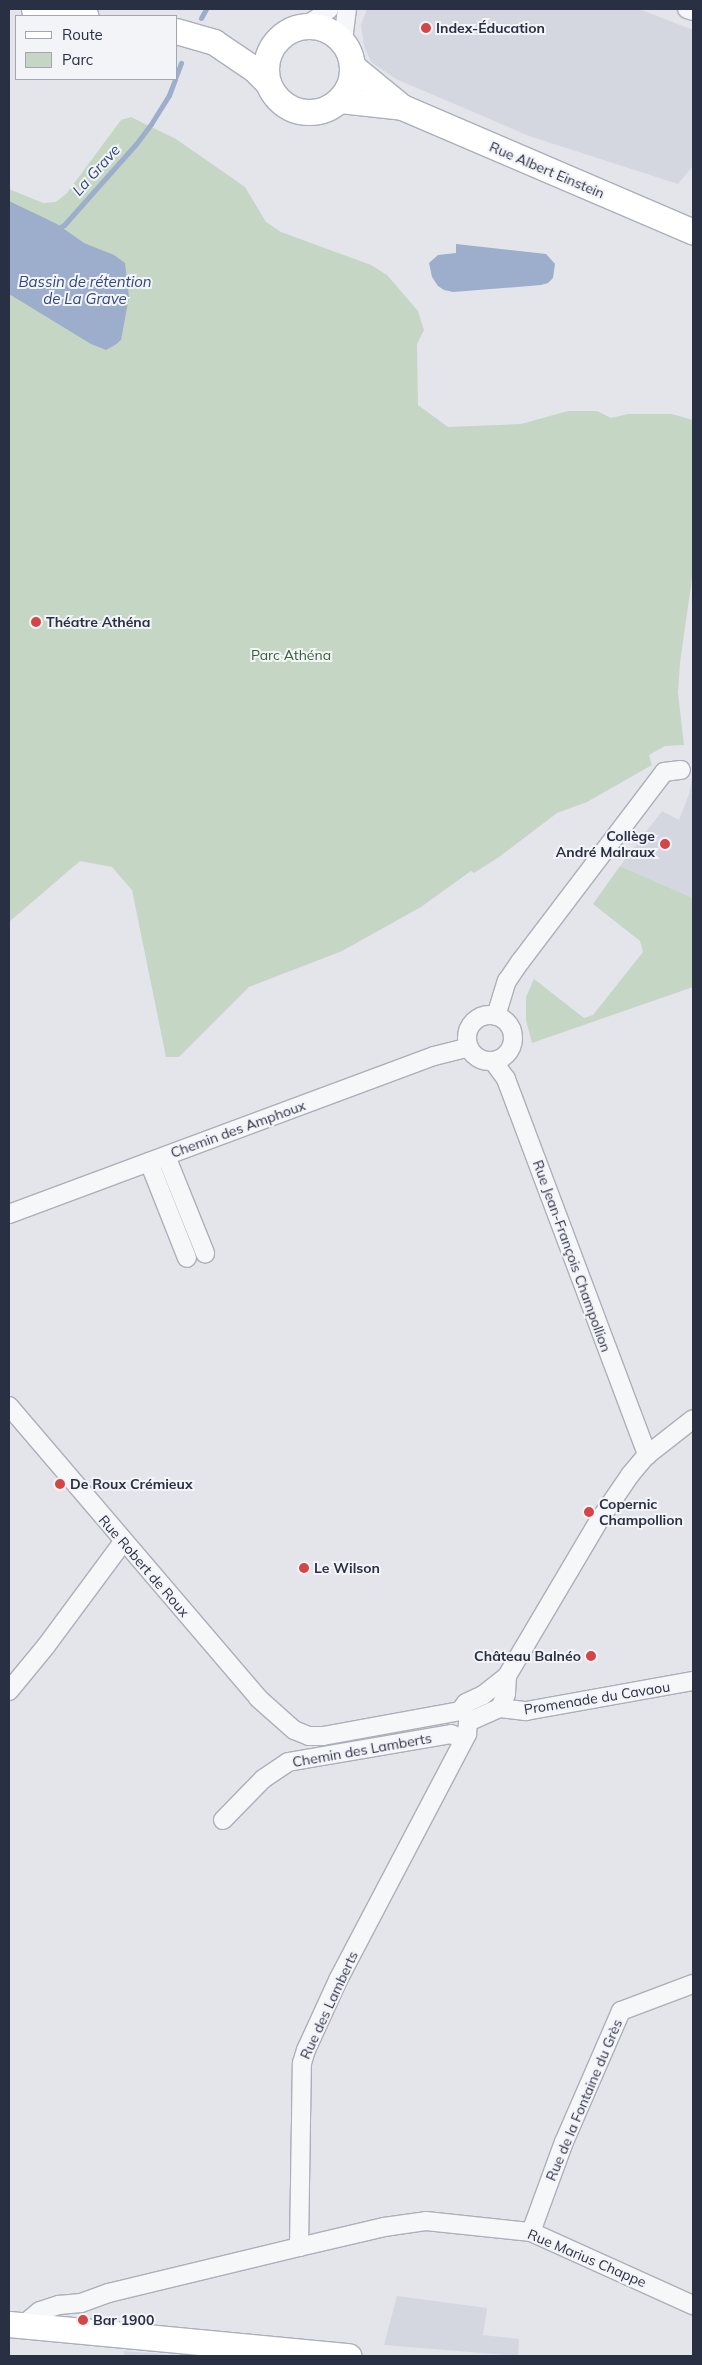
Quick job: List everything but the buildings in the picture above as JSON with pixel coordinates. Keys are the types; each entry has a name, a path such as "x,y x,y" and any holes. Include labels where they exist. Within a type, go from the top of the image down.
{"street":[{"path":"34,9 79,15"},
{"path":"304,26 329,9"},
{"path":"343,41 347,9"},
{"path":"687,9 693,11"},
{"path":"178,32 214,42 261,44 276,40 294,28 318,26 332,32 343,41 350,54 353,67 352,79 340,100 319,111 298,111 280,100 268,82 254,69 214,42"},
{"path":"268,82 266,68 269,53 276,40"},
{"name":"Rue Albert Einstein","path":"353,67 402,107 693,232"},
{"name":"Rue Albert Einstein","path":"340,100 402,107"},
{"path":"496,1016 507,981 520,962 664,772 681,770"},
{"path":"496,1016 509,1025 513,1040 507,1054 493,1061 476,1056 469,1047 468,1040 471,1026 482,1017 496,1016"},
{"name":"Chemin des Amphoux","path":"9,1214 434,1056 469,1047"},
{"name":"Rue Jean-François Champollion","path":"493,1061 506,1079 647,1455"},
{"path":"166,1156 205,1253"},
{"path":"149,1162 187,1258"},
{"name":"Rue Robert de Roux","path":"9,1406 123,1542 258,1698 283,1722"},
{"path":"464,1716 500,1708 506,1694 507,1676 600,1519 647,1455 693,1418"},
{"path":"9,1691 46,1646 123,1542"},
{"name":"Chemin des Lamberts","path":"283,1722 294,1730 309,1736 323,1736 464,1716 466,1703 483,1695 507,1676"},
{"name":"Promenade du Cavaou","path":"500,1708 526,1711 693,1681"},
{"name":"Rue des Lamberts","path":"299,2247 302,2063 306,2050 338,1980 467,1734 464,1716"},
{"name":"Chemin des Lamberts","path":"223,1820 263,1779 288,1762 451,1734 463,1739"},
{"name":"Rue de la Fontaine du Grès","path":"531,2232 564,2142 621,2011 693,1984"},
{"name":"Rue Marius Chappe","path":"299,2247 384,2227 426,2221 531,2232 693,2304"},
{"path":"33,2327 81,2303 109,2293 299,2247"},
{"path":"33,2327 40,2311 59,2305 81,2303"},
{"path":"33,2327 293,2354 348,2356"}],"shaded area":[{"path":"367,9 639,9 693,30 693,166 678,184 529,136 396,79 371,62 364,46 361,25"},
{"name":"Collège André Malraux","path":"693,773 693,898 620,866 662,811 679,820 689,794"},
{"path":"397,2296 487,2308 483,2335 519,2339 518,2356 384,2345"},
{"path":"124,2351 169,2355 169,2356 124,2356"}],"green space":[{"name":"Parc Athéna","path":"131,117 176,139 245,187 266,222 281,232 371,265 387,275 418,311 424,330 417,344 418,405 448,427 521,424 568,411 597,411 611,418 628,414 672,414 693,420 693,571 680,663 678,693 684,745 665,746 649,755 652,765 587,802 557,813 499,857 474,873 471,871 421,907 342,951 249,987 179,1057 166,1057 132,890 112,867 80,861 9,922 9,189 43,203 56,202 67,193 121,120"},
{"path":"620,866 693,898 693,987 532,1043 526,1020 526,997 534,979 584,1018 593,1015 643,952 640,941 593,904"}],"water":[{"name":"Bassin de rétention de La Grave","path":"9,201 57,224 84,243 114,255 125,263 129,297 121,340 115,345 106,350 91,344 9,294"},
{"path":"456,244 546,254 555,264 553,278 548,283 541,285 453,292 444,290 438,286 432,277 429,263 438,255 456,253"}],"waterway":[{"name":"La Grave","path":"201,18 206,9"},
{"name":"La Grave","path":"178,71 181,63"},
{"name":"La Grave","path":"55,230 64,225 136,144 169,95 175,80"}],"place":[{"name":"Index-Éducation","path":"426,28"},
{"name":"Théatre Athéna","path":"36,622"},
{"name":"Collège André Malraux","path":"665,844"},
{"name":"De Roux Crémieux","path":"60,1484"},
{"name":"Copernic Champollion","path":"589,1512"},
{"name":"Le Wilson","path":"304,1568"},
{"name":"Château Balnéo","path":"591,1656"},
{"name":"Bar 1900","path":"83,2320"}]}
